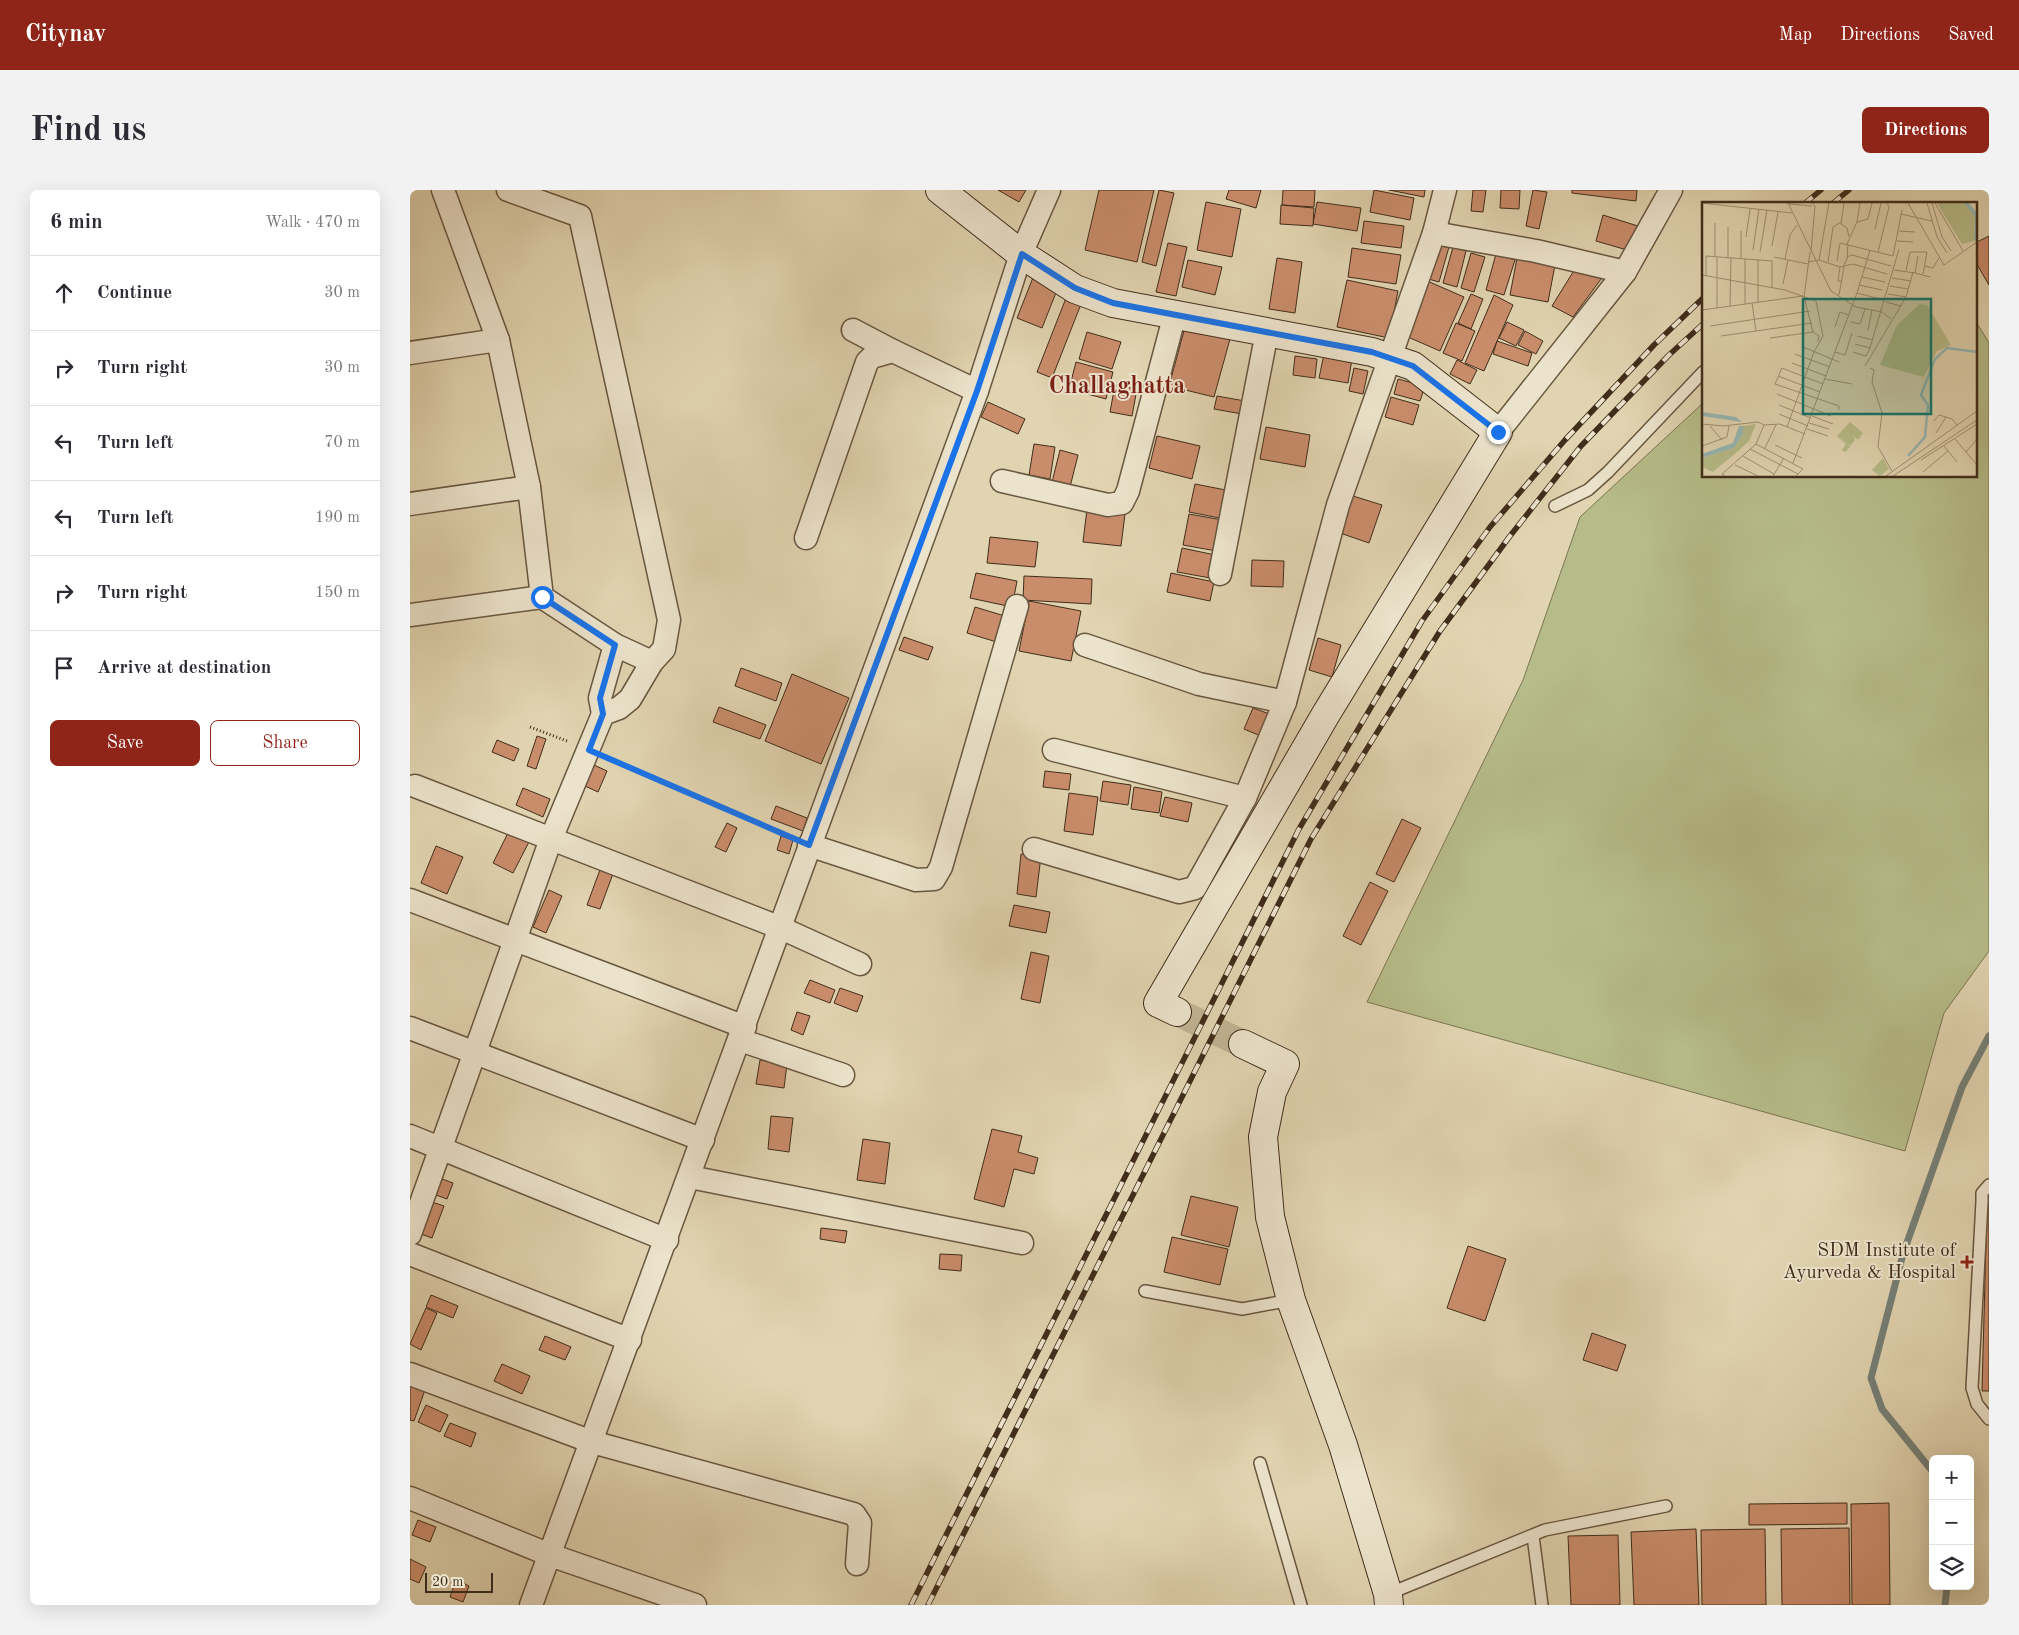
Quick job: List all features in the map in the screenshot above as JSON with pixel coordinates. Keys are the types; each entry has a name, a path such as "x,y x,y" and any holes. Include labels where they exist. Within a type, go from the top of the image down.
{"street":[{"path":"443,190 498,340 529,487 542,597"},
{"path":"508,190 580,216 669,620 664,649 652,662 630,699 620,708 603,714"},
{"path":"940,190 1022,254 1075,288 1095,297 1113,303 1391,357 1413,366 1498,432"},
{"path":"532,1605 977,391 1022,254 1049,190"},
{"path":"1034,849 1178,892 1195,888 1246,798 1285,702 1338,505 1434,233 1445,190"},
{"path":"1177,1012 1158,1003 1326,714 1498,432 1625,272 1671,190"},
{"path":"1434,233 1536,251 1625,272"},
{"path":"1002,481 1108,505 1122,503 1128,491 1175,314"},
{"path":"853,330 977,391"},
{"path":"1220,574 1267,332"},
{"path":"410,353 498,340"},
{"path":"806,538 867,362 872,357 894,351"},
{"path":"410,504 529,487"},
{"path":"410,615 542,597 615,645 652,662"},
{"path":"809,845 916,880 934,879 941,867 1017,606"},
{"path":"410,1234 552,839 603,714 600,698 615,645"},
{"path":"1085,645 1200,684 1285,702"},
{"path":"1054,750 1246,798"},
{"path":"415,786 781,928 860,964"},
{"path":"410,900 515,940 844,1075"},
{"path":"410,1028 703,1140"},
{"path":"1243,1044 1285,1064 1272,1092 1263,1136 1270,1218 1291,1300 1342,1445 1388,1600"},
{"path":"410,1136 667,1240"},
{"path":"690,1177 1022,1243"},
{"path":"410,1254 630,1340"},
{"path":"410,1374 592,1442 854,1514 860,1523 857,1564"},
{"path":"410,1498 550,1555 695,1605"}],"lane":[{"path":"1555,506 1588,490 1608,472 1702,373"},
{"path":"1989,1186 1982,1193 1972,1388 1977,1404 1989,1419"},
{"path":"1145,1291 1242,1309 1291,1300"},
{"path":"1260,1463 1302,1605"},
{"path":"1388,1600 1545,1530 1666,1506"},
{"path":"1533,1536 1542,1605"}],"path":[{"path":"530,727 589,750 809,845"}],"green space":[{"path":"1976,322 1989,343 1989,951 1944,1013 1905,1151 1367,1002 1523,680 1580,517 1702,404 1702,478 1976,478"}],"building":[{"path":"998,190 1026,190 1019,202"},
{"path":"1099,190 1154,190 1137,262 1085,250"},
{"path":"1159,190 1174,193 1156,266 1142,262"},
{"path":"1229,190 1261,190 1256,208 1226,199"},
{"path":"1283,190 1315,190 1314,207 1282,205"},
{"path":"1374,190 1414,198 1410,220 1370,212"},
{"path":"1389,190 1425,190 1424,197"},
{"path":"1473,190 1486,190 1483,212 1471,211"},
{"path":"1501,190 1520,190 1519,209 1500,208"},
{"path":"1533,190 1547,192 1539,229 1526,226"},
{"path":"1572,190 1637,190 1636,201 1572,193"},
{"path":"1206,202 1241,209 1232,257 1197,250"},
{"path":"1317,202 1361,208 1357,231 1313,224"},
{"path":"1281,205 1314,208 1313,226 1280,224"},
{"path":"1603,215 1641,227 1634,252 1596,241"},
{"path":"1364,221 1404,226 1401,248 1361,243"},
{"path":"1989,236 1989,285 1976,263 1976,242"},
{"path":"1435,242 1449,247 1439,282 1425,278"},
{"path":"1168,243 1187,247 1176,296 1156,292"},
{"path":"1453,247 1466,251 1457,287 1443,283"},
{"path":"1352,248 1401,255 1396,284 1348,277"},
{"path":"1471,253 1485,257 1474,292 1461,288"},
{"path":"1496,254 1515,260 1504,295 1486,290"},
{"path":"1277,258 1302,262 1295,313 1269,309"},
{"path":"1517,258 1555,265 1548,302 1510,295"},
{"path":"1188,260 1222,267 1215,295 1182,287"},
{"path":"1578,264 1607,271 1573,317 1552,306"},
{"path":"1034,275 1059,285 1042,328 1017,318"},
{"path":"1347,280 1398,291 1389,338 1337,327"},
{"path":"1425,280 1464,297 1440,351 1401,334"},
{"path":"1068,293 1083,299 1052,378 1037,372"},
{"path":"1471,294 1483,299 1471,329 1458,323"},
{"path":"1494,295 1513,305 1484,371 1465,363"},
{"path":"1507,322 1524,330 1516,346 1499,338"},
{"path":"1456,323 1475,331 1462,361 1443,353"},
{"path":"1185,327 1230,339 1214,397 1169,386"},
{"path":"1525,331 1543,341 1536,354 1518,345"},
{"path":"1087,332 1121,342 1112,369 1079,359"},
{"path":"1497,341 1532,353 1528,366 1493,354"},
{"path":"1324,354 1352,359 1348,383 1319,378"},
{"path":"1295,356 1317,359 1315,378 1293,375"},
{"path":"1457,360 1477,370 1470,384 1450,374"},
{"path":"1076,362 1113,372 1106,399 1069,389"},
{"path":"1354,368 1368,371 1363,394 1349,391"},
{"path":"1398,379 1425,386 1420,401 1394,394"},
{"path":"1115,385 1137,389 1132,416 1110,412"},
{"path":"1217,396 1245,401 1242,414 1214,409"},
{"path":"1391,397 1419,405 1413,425 1385,417"},
{"path":"988,402 1025,419 1018,434 981,417"},
{"path":"1266,427 1310,435 1305,467 1260,459"},
{"path":"1157,436 1200,446 1192,479 1149,468"},
{"path":"1034,444 1055,447 1050,479 1029,475"},
{"path":"1060,450 1078,455 1070,487 1052,482"},
{"path":"1195,484 1236,492 1230,520 1189,512"},
{"path":"1353,496 1382,505 1369,543 1340,533"},
{"path":"1087,509 1125,514 1121,546 1083,542"},
{"path":"1189,514 1228,521 1222,552 1183,545"},
{"path":"990,537 1038,542 1035,567 987,563"},
{"path":"1182,548 1220,556 1216,579 1177,572"},
{"path":"1252,560 1284,561 1283,587 1251,586"},
{"path":"976,573 1017,581 1012,607 970,598"},
{"path":"1171,573 1214,582 1210,601 1167,592"},
{"path":"1024,576 1092,579 1091,604 1023,600"},
{"path":"1029,601 1081,611 1071,661 1019,651"},
{"path":"975,607 1008,617 1000,643 967,633"},
{"path":"904,637 933,647 928,660 899,650"},
{"path":"1318,638 1341,645 1332,677 1309,670"},
{"path":"741,668 782,683 776,701 735,686"},
{"path":"792,674 849,698 821,764 765,741"},
{"path":"719,707 766,725 760,739 713,722"},
{"path":"1253,708 1272,715 1263,737 1244,729"},
{"path":"537,736 546,739 536,769 527,766"},
{"path":"497,740 519,749 514,761 492,752"},
{"path":"594,765 607,771 598,792 585,786"},
{"path":"1045,771 1071,774 1069,790 1043,787"},
{"path":"1103,781 1131,785 1128,805 1100,801"},
{"path":"1134,787 1162,792 1159,813 1131,809"},
{"path":"523,788 550,799 543,817 516,805"},
{"path":"1069,793 1098,797 1093,835 1064,831"},
{"path":"1165,797 1192,803 1188,822 1160,816"},
{"path":"776,806 807,818 803,831 771,819"},
{"path":"1402,819 1421,828 1394,882 1376,874"},
{"path":"727,823 737,828 726,852 715,847"},
{"path":"510,829 530,840 513,873 493,863"},
{"path":"781,836 793,840 789,854 777,850"},
{"path":"436,846 463,857 447,894 421,883"},
{"path":"1021,854 1041,856 1036,897 1017,894"},
{"path":"601,867 614,871 600,909 587,905"},
{"path":"1370,882 1388,891 1361,945 1343,936"},
{"path":"549,890 562,896 546,933 533,927"},
{"path":"1014,905 1050,912 1046,933 1009,926"},
{"path":"1031,952 1049,956 1040,1003 1021,999"},
{"path":"810,980 835,990 830,1003 804,993"},
{"path":"840,988 863,996 857,1012 834,1003"},
{"path":"797,1012 810,1016 803,1035 791,1030"},
{"path":"760,1060 787,1064 784,1088 756,1084"},
{"path":"771,1116 793,1118 789,1152 768,1149"},
{"path":"992,1129 1022,1136 1018,1152 1038,1158 1034,1174 1014,1169 1004,1207 974,1199"},
{"path":"863,1139 890,1143 885,1184 857,1180"},
{"path":"442,1179 453,1183 447,1199 436,1195"},
{"path":"1191,1196 1238,1207 1229,1247 1181,1235"},
{"path":"432,1202 444,1206 432,1238 421,1234"},
{"path":"1987,1205 1989,1205 1989,1391 1982,1391"},
{"path":"821,1228 847,1231 845,1243 820,1239"},
{"path":"1172,1237 1228,1249 1220,1285 1164,1272"},
{"path":"1468,1246 1506,1259 1485,1321 1447,1308"},
{"path":"940,1254 962,1255 961,1271 939,1269"},
{"path":"431,1295 458,1306 453,1318 426,1307"},
{"path":"426,1308 437,1313 421,1350 410,1344"},
{"path":"1592,1333 1626,1345 1617,1371 1583,1360"},
{"path":"545,1336 571,1347 565,1360 539,1350"},
{"path":"502,1364 530,1376 522,1394 494,1381"},
{"path":"410,1378 427,1384 414,1421 410,1420"},
{"path":"426,1405 448,1415 440,1432 418,1422"},
{"path":"450,1423 476,1433 471,1447 444,1436"},
{"path":"1847,1503 1847,1524 1749,1525 1749,1504"},
{"path":"1889,1503 1890,1605 1852,1605 1851,1504"},
{"path":"418,1520 436,1527 430,1542 412,1535"},
{"path":"1849,1528 1850,1605 1782,1605 1781,1529"},
{"path":"1696,1529 1699,1605 1634,1605 1631,1532"},
{"path":"1765,1529 1766,1605 1702,1605 1701,1530"},
{"path":"1618,1535 1620,1605 1571,1605 1568,1536"},
{"path":"410,1559 426,1567 419,1583 410,1579"},
{"path":"456,1580 469,1586 463,1602 450,1597"}],"waterway":[{"path":"1929,1467 1882,1409 1871,1378 1903,1254 1962,1087 1989,1036"},
{"path":"1945,1605 1947,1590"}],"tunnel":[{"path":"1177,1012 1243,1044"}],"railway":[{"path":"1806,202 1821,190"},
{"path":"1834,202 1849,190"},
{"path":"911,1605 1299,829 1422,621 1490,527 1565,440 1654,345 1702,299"},
{"path":"928,1605 1311,839 1440,631 1510,536 1581,446 1669,355 1702,325"}],"place":[{"name":"SDM Institute of Ayurveda & Hospital","path":"1967,1262"}],"district":[{"name":"Challaghatta","path":"1117,387"}],"route":[{"path":"542,597 615,645 600,698 603,714 589,750 809,845 977,391 1022,254 1075,288 1113,303 1391,357 1413,366 1498,432"}]}
